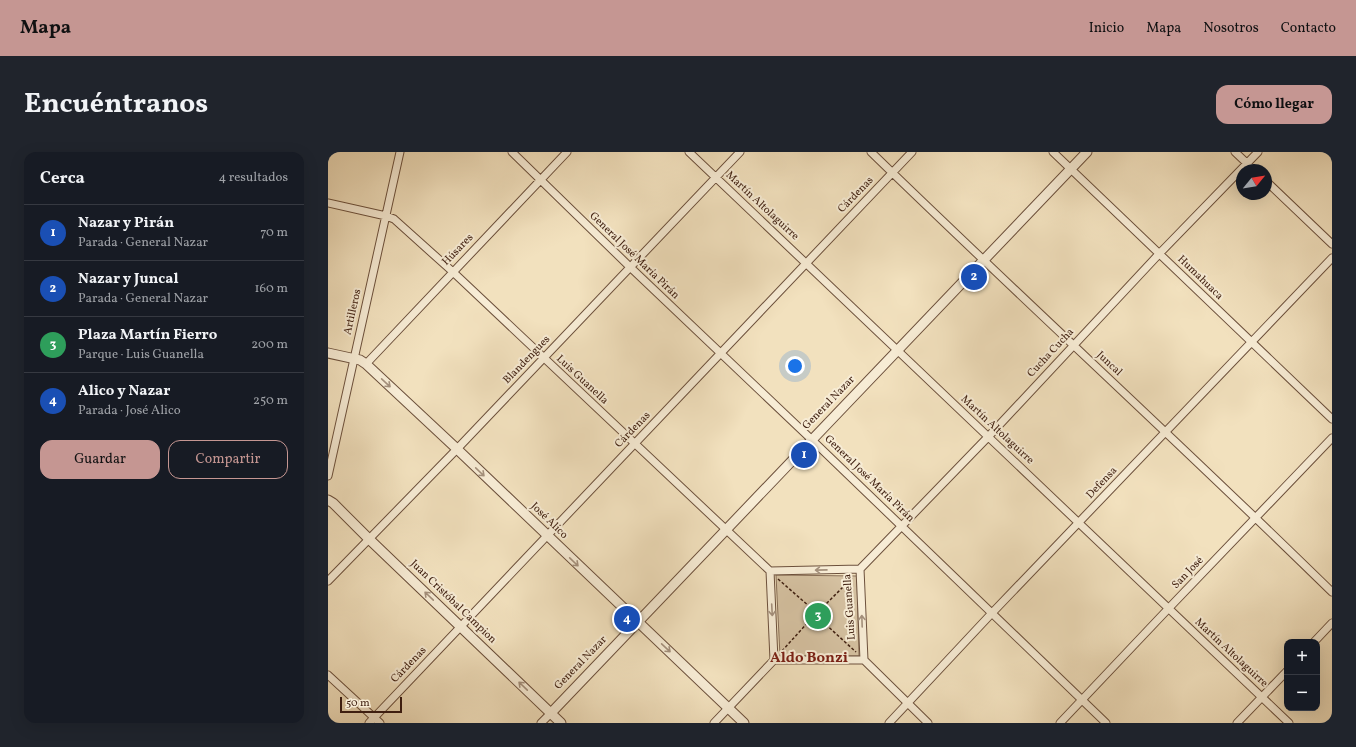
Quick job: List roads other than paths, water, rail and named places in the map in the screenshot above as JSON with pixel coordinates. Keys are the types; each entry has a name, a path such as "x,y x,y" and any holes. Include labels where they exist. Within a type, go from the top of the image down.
{"street":[{"name":"Artilleros","path":"328,476 400,152"},
{"name":"General José María Pirán","path":"512,152 630,268 992,612 1106,723"},
{"name":"Húsares","path":"366,364 567,152"},
{"name":"Martín Altolaguirre","path":"689,152 1289,723"},
{"name":"Blandengues","path":"328,581 457,449 740,152"},
{"name":"Juncal","path":"871,152 983,260 1256,517 1332,592"},
{"name":"Cárdenas","path":"371,720 912,152"},
{"name":"Humahuaca","path":"1053,152 1332,419"},
{"name":"General Nazar","path":"541,723 896,350 1087,152"},
{"path":"1235,152 1247,163"},
{"name":"Cucha Cucha","path":"860,569 988,437 1159,254 1258,152"},
{"path":"1272,188 1332,244"},
{"name":"Luis Guanella","path":"328,202 394,219 770,571 860,569 864,660"},
{"name":"Defensa","path":"888,723 992,612 1332,258"},
{"name":"José Alico","path":"328,353 354,359 366,364 744,723"},
{"name":"San José","path":"1060,723 1168,608 1332,438"},
{"name":"Juan Cristóbal Campion","path":"328,500 333,503 561,723"},
{"path":"714,723 774,660 770,571"},
{"path":"1317,639 1332,623"},
{"path":"774,660 864,660 928,723"},
{"path":"1237,723 1284,674"},
{"path":"328,675 371,720 380,723"}],"place":[{"name":"Nazar y Juncal","path":"974,277"},
{"name":"Nazar y Pirán","path":"804,455"},
{"name":"Plaza Martín Fierro","path":"818,616"},
{"name":"Alico y Nazar","path":"627,619"}],"district":[{"name":"Aldo Bonzi","path":"809,658"}]}
